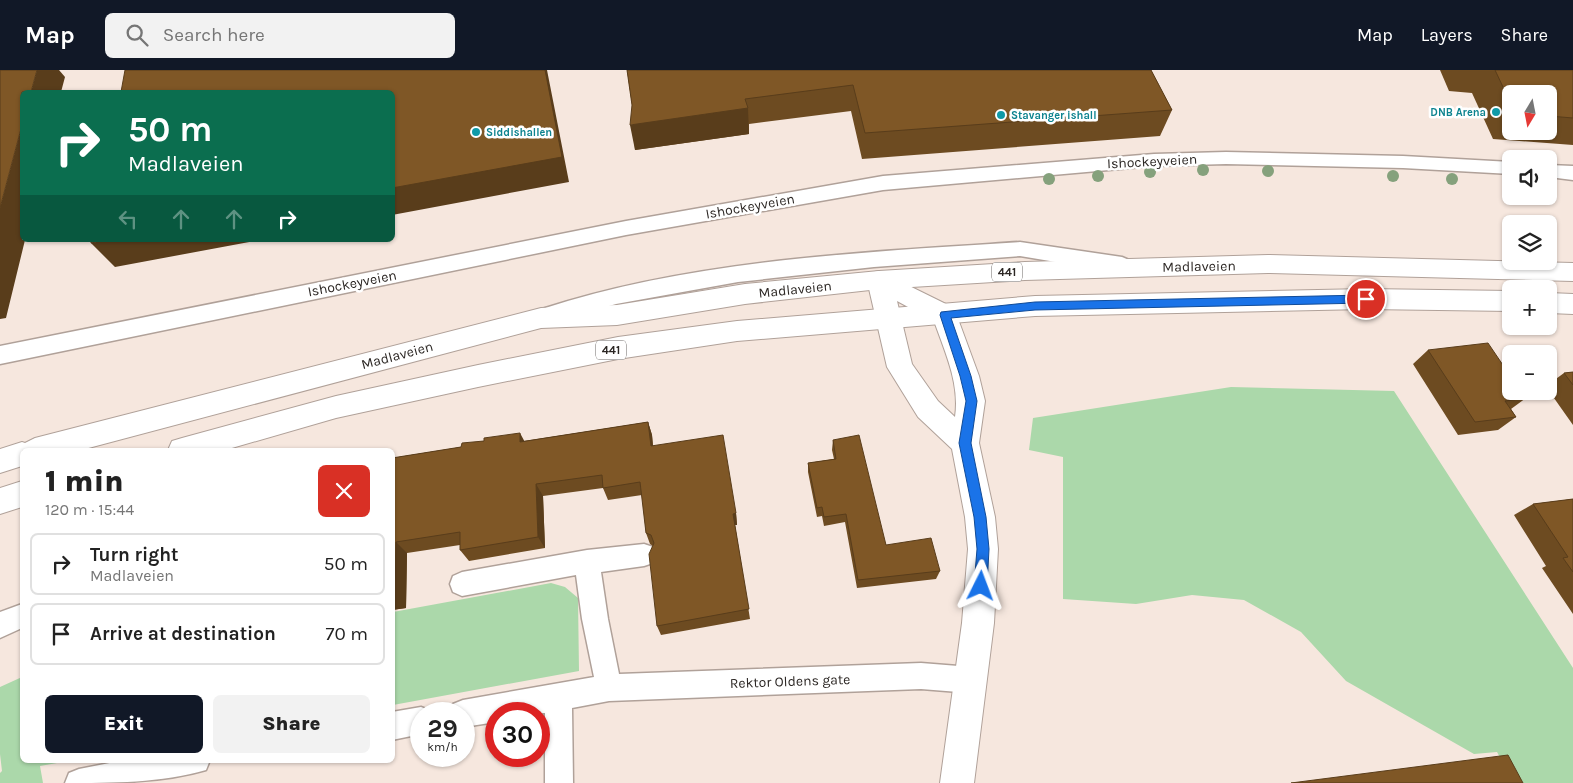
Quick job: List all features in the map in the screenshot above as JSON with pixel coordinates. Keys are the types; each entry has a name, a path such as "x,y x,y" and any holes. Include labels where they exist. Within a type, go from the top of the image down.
{"main road":[{"name":"Madlaveien","path":"44,448 540,318 618,315 745,294 879,280 1025,271 1136,267 1268,264 1573,272"},
{"path":"879,280 945,315 966,376 971,401 965,443 980,517 983,549 978,623 957,783"},
{"path":"879,280 900,367 928,409 965,443"},
{"name":"441","path":"189,448 336,408 478,376 618,348 737,331 1035,306 1366,299 1502,301"},
{"path":"1557,303 1573,304"},
{"path":"0,461 20,455"},
{"path":"0,501 20,495"}],"lane":[{"name":"Ishockeyveien","path":"0,355 616,230 883,182 1154,160 1226,158 1403,162 1502,168"},
{"path":"1557,172 1573,173"},
{"path":"540,318 635,292 738,274 874,259 1020,249 1136,267"},
{"path":"462,584 587,562 644,555"},
{"path":"587,562 595,619 609,688"},
{"path":"0,625 20,617"},
{"name":"Rektor Oldens gate","path":"475,712 609,688 921,676 971,680"},
{"path":"558,698 559,783"},
{"path":"395,725 410,723"},
{"path":"79,783 181,763"}],"green space":[{"path":"1231,387 1394,391 1573,668 1573,783 1514,783 1497,752 1474,754 1346,681 1301,632 1244,600 1192,595 1136,604 1063,599 1063,457 1029,450 1033,418"},
{"path":"551,583 565,587 578,598 579,671 395,705 395,612"},
{"path":"20,678 20,763 57,763 40,766 43,783 0,783 0,773 2,771 0,754 0,687"}],"building":[{"path":"0,70 37,70 32,90 20,90 20,133 0,208"},
{"name":"Siddishallen","path":"125,70 545,70 562,157 395,187 395,90 121,90"},
{"path":"627,70 1151,70 1172,110 865,133 853,85 745,99 748,108 630,125 632,105"},
{"path":"1495,70 1573,70 1573,118 1558,117 1558,85 1502,85"},
{"path":"1488,343 1502,364 1502,400 1512,400 1505,401 1516,417 1475,422 1428,350"},
{"path":"1573,372 1573,385 1564,373"},
{"path":"648,422 651,446 723,435 736,513 733,514 749,609 657,626 649,554 654,543 651,535 646,533 640,482 603,488 602,475 536,484 538,537 460,550 460,532 396,542 395,598 395,458 461,447 462,443 484,441 484,438 520,433 520,442"},
{"path":"859,435 886,545 931,538 940,571 858,580 846,514 824,517 822,507 817,508 808,463 836,459 833,440"},
{"path":"1573,499 1573,572 1563,558 1568,557 1533,504"},
{"path":"1508,755 1523,783 1291,783"}],"place":[{"name":"DNB Arena","path":"1496,112"},
{"name":"Stavanger ishall","path":"1001,115"},
{"name":"Siddishallen","path":"476,132"}],"route":[{"path":"981,586 983,549 980,517 965,443 971,401 966,376 945,315 1035,306 1366,299"}]}
